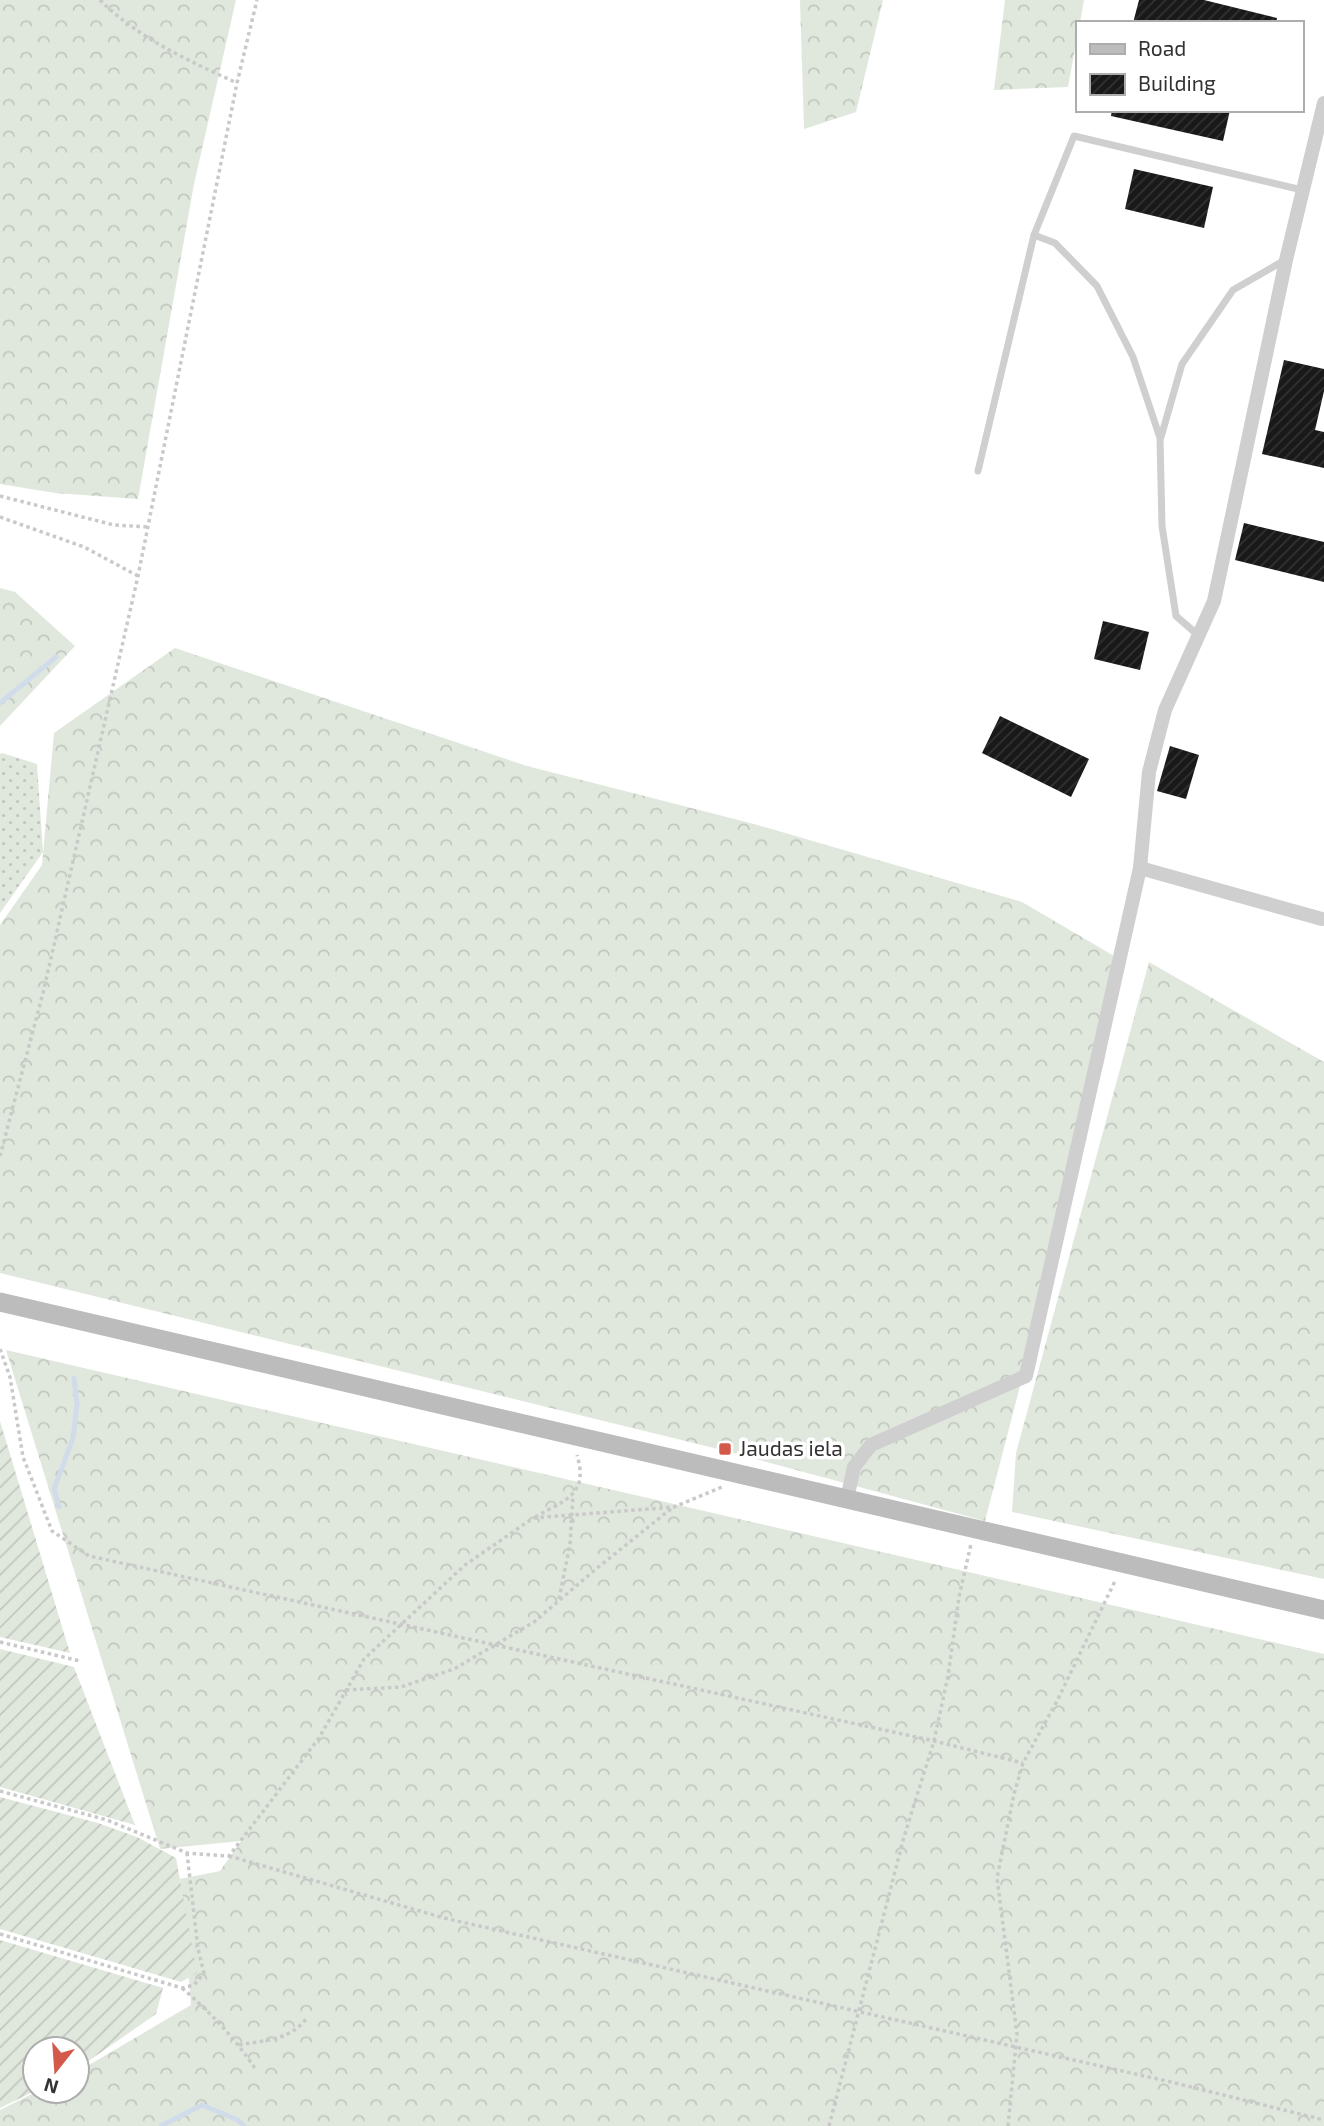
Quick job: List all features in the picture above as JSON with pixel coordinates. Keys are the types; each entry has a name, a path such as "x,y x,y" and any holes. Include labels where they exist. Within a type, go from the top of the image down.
{"main road":[{"path":"0,1301 1324,1610"}],"street":[{"path":"847,1499 854,1467 871,1445 1027,1376 1140,868 1149,772 1166,710 1214,601 1286,260 1324,103"},
{"path":"1140,868 1323,919"}],"lane":[{"path":"978,471 1034,235 1074,136 1303,190"},
{"path":"1034,235 1055,243 1097,286 1133,357 1160,438 1162,526 1176,616 1199,635"},
{"path":"1160,438 1182,364 1233,290 1286,260"}],"path":[{"path":"100,0 115,15 176,54 237,83"},
{"path":"0,1156 43,993 149,527 237,83 257,0"},
{"path":"0,496 114,525 149,527"},
{"path":"0,517 84,547 138,576"},
{"path":"0,1349 10,1377 23,1457 52,1531 89,1556 934,1741 1023,1763"},
{"path":"229,1856 319,1738 364,1659 465,1565 533,1518 573,1496 580,1485 581,1468 571,1435"},
{"path":"533,1518 674,1507 722,1488 735,1473"},
{"path":"559,1601 570,1544 573,1496"},
{"path":"346,1690 401,1687 454,1670 534,1622 674,1507"},
{"path":"829,2126 904,1837 934,1741 948,1676 959,1597 974,1529"},
{"path":"1008,2126 1016,2046 1008,1950 997,1878 1023,1763 1089,1638 1113,1588 1121,1563"},
{"path":"0,1642 80,1661"},
{"path":"0,1791 107,1820 187,1853 229,1856 444,1918 1016,2046 1324,2120"},
{"path":"182,1988 194,1986 204,1973 198,1950 187,1853"},
{"path":"0,1934 182,1988 209,2012 239,2045 256,2070"},
{"path":"239,2045 284,2038 298,2030 306,2019"}],"green space":[{"path":"0,0 236,0 194,184 138,499 55,493 0,484"},
{"path":"800,0 883,0 856,112 804,129"},
{"path":"1005,0 1084,0 1080,21 1076,21 1076,43 1068,87 994,90"},
{"path":"0,588 15,592 75,646 0,726"},
{"path":"175,648 527,766 754,824 1022,902 1121,960 1104,1062 985,1521 722,1450 0,1273 0,925 42,865 54,733"},
{"path":"0,754 37,764 43,852 0,913"},
{"path":"1149,962 1324,1062 1324,1579 1012,1512 1016,1453"},
{"path":"6,1350 1324,1654 1324,2126 0,2126 0,2110 21,2100 21,2105 91,2105 91,2064 191,2005 180,1879 220,1871 241,1841 160,1849"},
{"path":"0,1421 70,1653 0,1637"},
{"path":"0,1649 74,1667 135,1825 0,1787"},
{"path":"0,1797 98,1823 137,1837 176,1858 197,1973 181,1982 0,1929"},
{"path":"0,1940 163,1988 156,2014 91,2059 91,2035 21,2035 21,2098 0,2108"}],"building":[{"path":"1139,0 1204,0 1277,18 1276,21 1134,21"},
{"path":"1112,112 1230,112 1223,141 1111,116"},
{"path":"1134,169 1213,187 1204,228 1125,209"},
{"path":"1284,360 1324,369 1324,391 1315,430 1324,432 1324,468 1262,454"},
{"path":"1244,523 1324,542 1324,582 1235,560"},
{"path":"1103,621 1149,632 1140,670 1094,659"},
{"path":"1000,716 1089,759 1071,797 982,753"},
{"path":"1170,746 1199,755 1186,799 1157,791"}],"waterway":[{"path":"0,703 56,657"},
{"path":"59,1507 54,1489 73,1438 77,1404 74,1378"},
{"path":"161,2126 202,2105 238,2120 244,2126"}],"place":[{"name":"Jaudas iela","path":"725,1449"}]}
